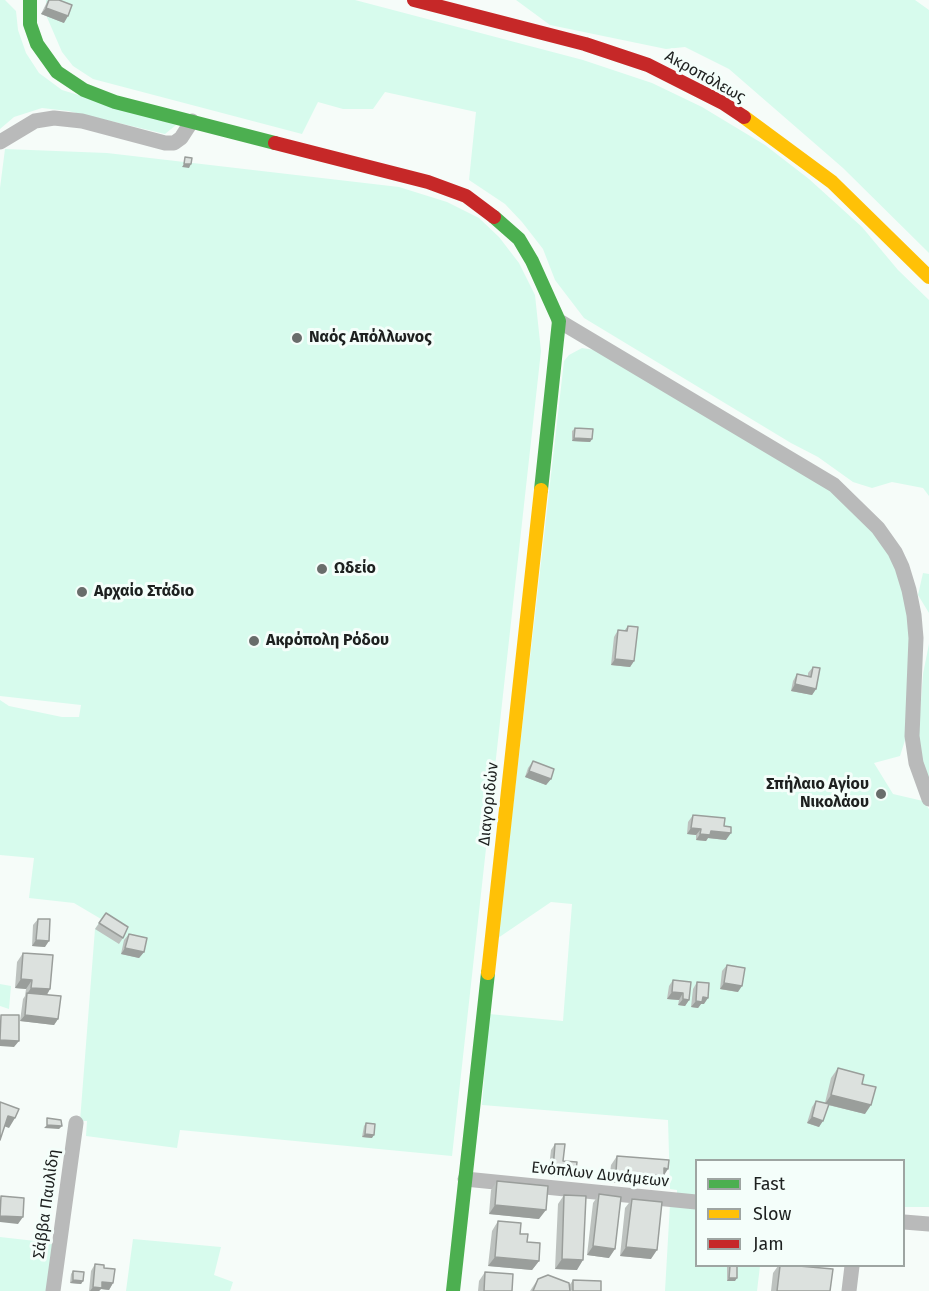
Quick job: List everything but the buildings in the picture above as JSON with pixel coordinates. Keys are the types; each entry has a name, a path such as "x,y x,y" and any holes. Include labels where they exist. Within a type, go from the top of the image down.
{"street":[{"path":"30,0 30,24 37,44 57,72 84,90 115,102 428,182 466,196 485,209 519,239 537,271 559,321 834,485 878,528 895,552 911,598 916,638 912,736 916,763 929,800"},
{"name":"Ακροπόλεως","path":"414,0 585,44 648,65 723,103 832,182 929,277"},
{"path":"0,142 35,121 54,118 82,121 174,143 181,138 192,121"},
{"name":"Διαγοριδών","path":"453,1291 559,321"},
{"name":"Σάββα Παυλίδη","path":"53,1291 76,1123"},
{"name":"Ενόπλων Δυνάμεων","path":"465,1179 695,1202"},
{"path":"905,1222 929,1224"},
{"path":"849,1291 852,1267"}],"green space":[{"path":"0,0 5,0 16,11 18,30 26,53 39,73 62,90 176,125 165,134 68,111 42,108 14,117 0,129"},
{"path":"46,0 355,0 583,60 652,83 702,107 765,145 809,179 862,227 898,270 929,300 929,496 923,488 892,482 872,488 853,482 818,457 584,318 555,280 543,249 522,222 505,204 469,180 476,112 385,92 373,109 343,109 318,102 302,134 93,79 73,66 62,52 46,15"},
{"path":"516,0 915,0 929,10 929,253 843,168 729,69 685,47 666,49 550,25"},
{"name":"Ακρόπολη Ρόδου","path":"5,149 107,153 399,187 447,202 479,218 499,237 519,263 535,295 541,351 452,1156 180,1130 177,1148 86,1136 87,1121 80,1121 95,929 101,919 74,903 29,898 34,858 0,855 0,700 9,706 62,717 79,717 81,705 0,696 0,188"},
{"path":"582,348 601,351 839,490 896,559 914,618 907,734 900,756 874,763 893,794 923,801 929,809 929,1207 905,1207 905,1159 695,1159 695,1198 677,1196 677,1190 670,1189 668,1120 482,1105 489,1014 563,1021 572,904 551,902 498,938 564,361 569,355"},
{"path":"923,573 929,574 929,613 918,595"},
{"path":"929,644 929,783 923,767 918,739 923,674"},
{"path":"0,984 11,986 9,1009 0,1006"},
{"path":"670,1204 695,1207 695,1267 760,1267 757,1291 665,1291"},
{"path":"0,1237 53,1243 47,1291 0,1291"},
{"path":"133,1239 221,1247 214,1275 233,1282 230,1291 126,1291"}],"traffic: fast":[{"path":"30,0 30,24 37,44 57,72 84,90 115,102 275,143"},
{"path":"494,217 519,239 532,261 559,321 541,490"},
{"path":"453,1291 488,973"}],"traffic: slow":[{"path":"744,117 832,182 929,277"},
{"path":"488,973 541,490"}],"traffic: jam":[{"path":"414,0 585,44 648,65 723,103 744,117"},
{"path":"275,143 428,182 466,196 494,217"}],"place":[{"name":"Ναός Απόλλωνος","path":"297,338"},
{"name":"Ωδείο","path":"322,569"},
{"name":"Αρχαίο Στάδιο","path":"82,592"},
{"name":"Ακρόπολη Ρόδου","path":"254,641"},
{"name":"Σπήλαιο Αγίου Νικολάου","path":"881,794"}]}
